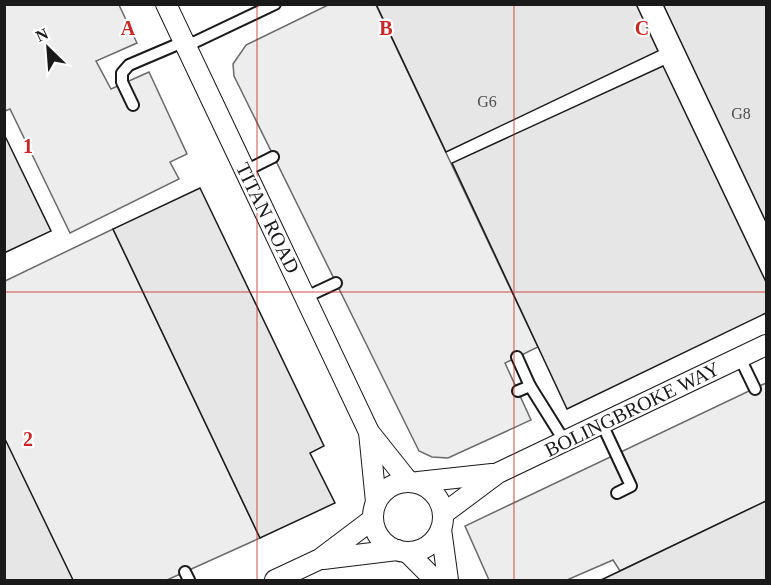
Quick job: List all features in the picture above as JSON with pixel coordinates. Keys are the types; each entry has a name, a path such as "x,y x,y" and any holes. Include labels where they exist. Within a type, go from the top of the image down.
{"street":[{"name":"TITAN ROAD","path":"166,4 369,432 413,482"},
{"name":"BOLINGBROKE WAY","path":"442,522 498,473 766,345"},
{"name":"TITAN ROAD","path":"369,432 374,510"},
{"name":"BOLINGBROKE WAY","path":"413,482 498,473"},
{"path":"275,580 320,559 374,510 382,492 392,485 413,482 426,486 438,497 448,580"},
{"path":"374,510 374,528 382,541 402,551 435,580"},
{"path":"320,559 426,547 434,541 442,522"}],"lane":[{"path":"133,105 122,82 122,73 129,64 183,42 195,42 275,4"},
{"path":"245,171 273,157"},
{"path":"306,297 336,283"},
{"path":"517,357 530,386 565,441"},
{"path":"740,358 755,388"},
{"path":"518,392 530,386"},
{"path":"602,424 631,486 616,493"}],"shaded area":[{"path":"4,5 119,5 137,43 96,61 111,89 149,72 187,154 170,162 179,179 70,233 10,109 5,111"},
{"path":"328,5 376,5 538,347 505,363 531,420 448,458 432,457 419,451 234,76 233,64 246,45"},
{"path":"113,229 260,538 167,580 72,580 5,442 5,281"},
{"path":"766,383 766,501 620,571 613,560 567,580 489,580 465,526"}],"building":[{"path":"376,4 636,4 658,51 446,152"},
{"path":"663,4 766,4 766,222"},
{"path":"663,66 766,282 766,313 567,409 452,163"},
{"path":"4,134 51,231 4,253"},
{"path":"200,188 324,446 310,453 335,503 260,538 113,229"},
{"path":"4,437 73,580 4,580"},
{"path":"766,501 766,580 601,580 620,571"}]}
